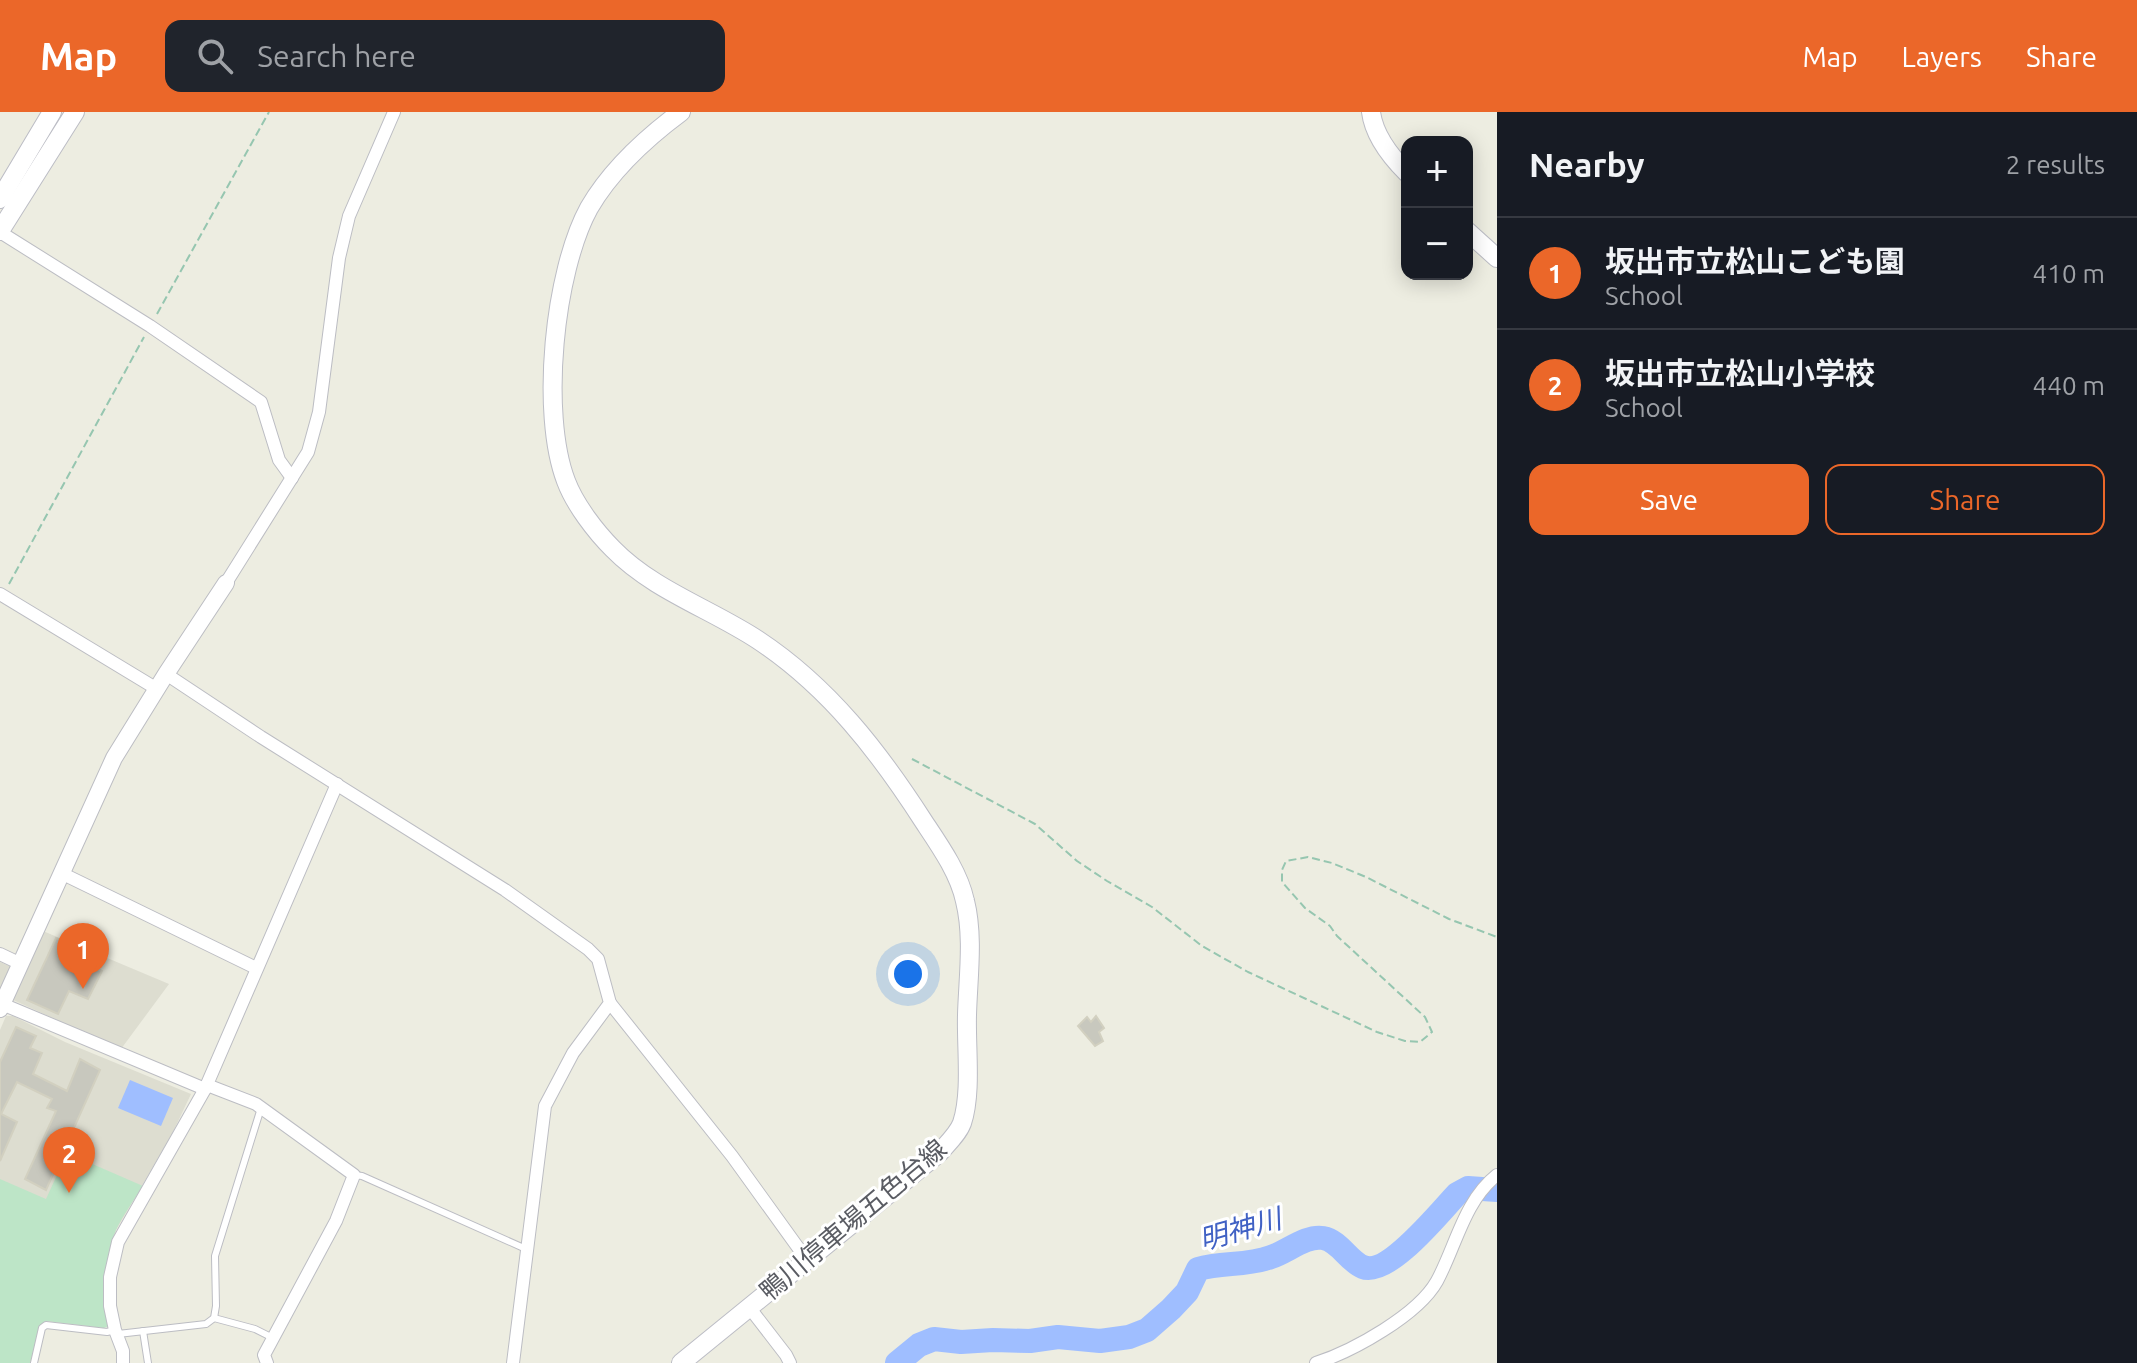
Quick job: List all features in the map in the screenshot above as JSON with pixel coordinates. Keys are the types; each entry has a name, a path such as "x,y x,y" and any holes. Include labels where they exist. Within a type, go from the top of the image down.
{"main road":[{"path":"0,199 52,112"},
{"path":"0,231 75,112"},
{"name":"鴨川停車場五色台線","path":"681,112 634,151 616,171 590,207 574,242 560,296 554,365 553,406 560,461 567,485 596,529 631,565 767,647 815,685 850,719 882,758 936,839 958,879 968,920 967,1059 965,1108 961,1125 939,1153 681,1363"},
{"path":"1371,112 1387,150 1401,166"},
{"path":"1473,236 1497,258"}],"street":[{"path":"267,1363 264,1355 336,1221 354,1175 261,1108 1,1006 114,758 308,452 319,412 339,258 349,216 394,112"},
{"path":"0,231 150,326 261,402 279,460 292,478"},
{"path":"2,595 157,689"},
{"path":"166,674 505,890 588,949 598,959 610,1003 732,1156 807,1260"},
{"path":"123,1363 123,1351 110,1306 110,1277 118,1242 206,1087 337,784"},
{"path":"61,873 256,968"},
{"path":"0,954 21,964"},
{"path":"513,1363 545,1106 573,1053 610,1003"},
{"path":"1316,1363 1374,1336 1420,1302 1436,1282 1456,1233 1485,1184 1497,1175"},
{"path":"749,1307 790,1363"}],"lane":[{"path":"34,1363 42,1328 46,1325 107,1332 143,1331 206,1324 214,1318 215,1256 261,1108"},
{"path":"354,1175 526,1249"},
{"path":"214,1318 255,1329 273,1338"},
{"path":"143,1331 148,1363"}],"path":[{"path":"2,595 269,112"},
{"path":"912,759 1035,824 1077,861 1152,907 1202,946 1248,972 1377,1032 1405,1041 1420,1042 1432,1032 1425,1017 1330,926 1305,908 1282,882 1286,861 1308,857 1332,863 1449,919 1497,937"}],"shaded area":[{"path":"43,931 169,984 121,1049 0,994 0,962 23,972"},
{"path":"6,1016 13,1016 65,1042 191,1094 172,1134 116,1230 110,1250 104,1328 46,1321 40,1326 30,1363 0,1363 0,1030"}],"green space":[{"path":"67,1153 143,1186 116,1230 109,1253 106,1278 109,1326 46,1321 40,1326 30,1363 0,1363 0,1179 46,1199"}],"water":[{"path":"130,1080 173,1098 161,1126 118,1108"}],"building":[{"path":"56,938 81,950 77,959 102,971 88,999 69,991 58,1014 27,1000"},
{"path":"1096,1016 1104,1028 1099,1032 1103,1041 1095,1046 1078,1026 1087,1017 1091,1022"},
{"path":"16,1027 36,1036 30,1048 42,1053 33,1074 67,1091 80,1059 100,1070 46,1190 25,1179 56,1111 47,1108 52,1099 17,1082 1,1114 17,1122 0,1161 0,1062"}],"waterway":[{"name":"明神川","path":"897,1363 919,1345 934,1339 961,1342 1030,1341 1058,1337 1100,1341 1129,1337 1147,1330 1171,1309 1187,1292 1198,1269 1262,1260 1310,1239 1329,1240 1358,1264 1374,1267 1386,1262 1413,1241 1457,1194 1468,1188 1497,1190"}],"place":[{"name":"坂出市立松山こども園","path":"83,989"},
{"name":"坂出市立松山小学校","path":"69,1193"}]}
